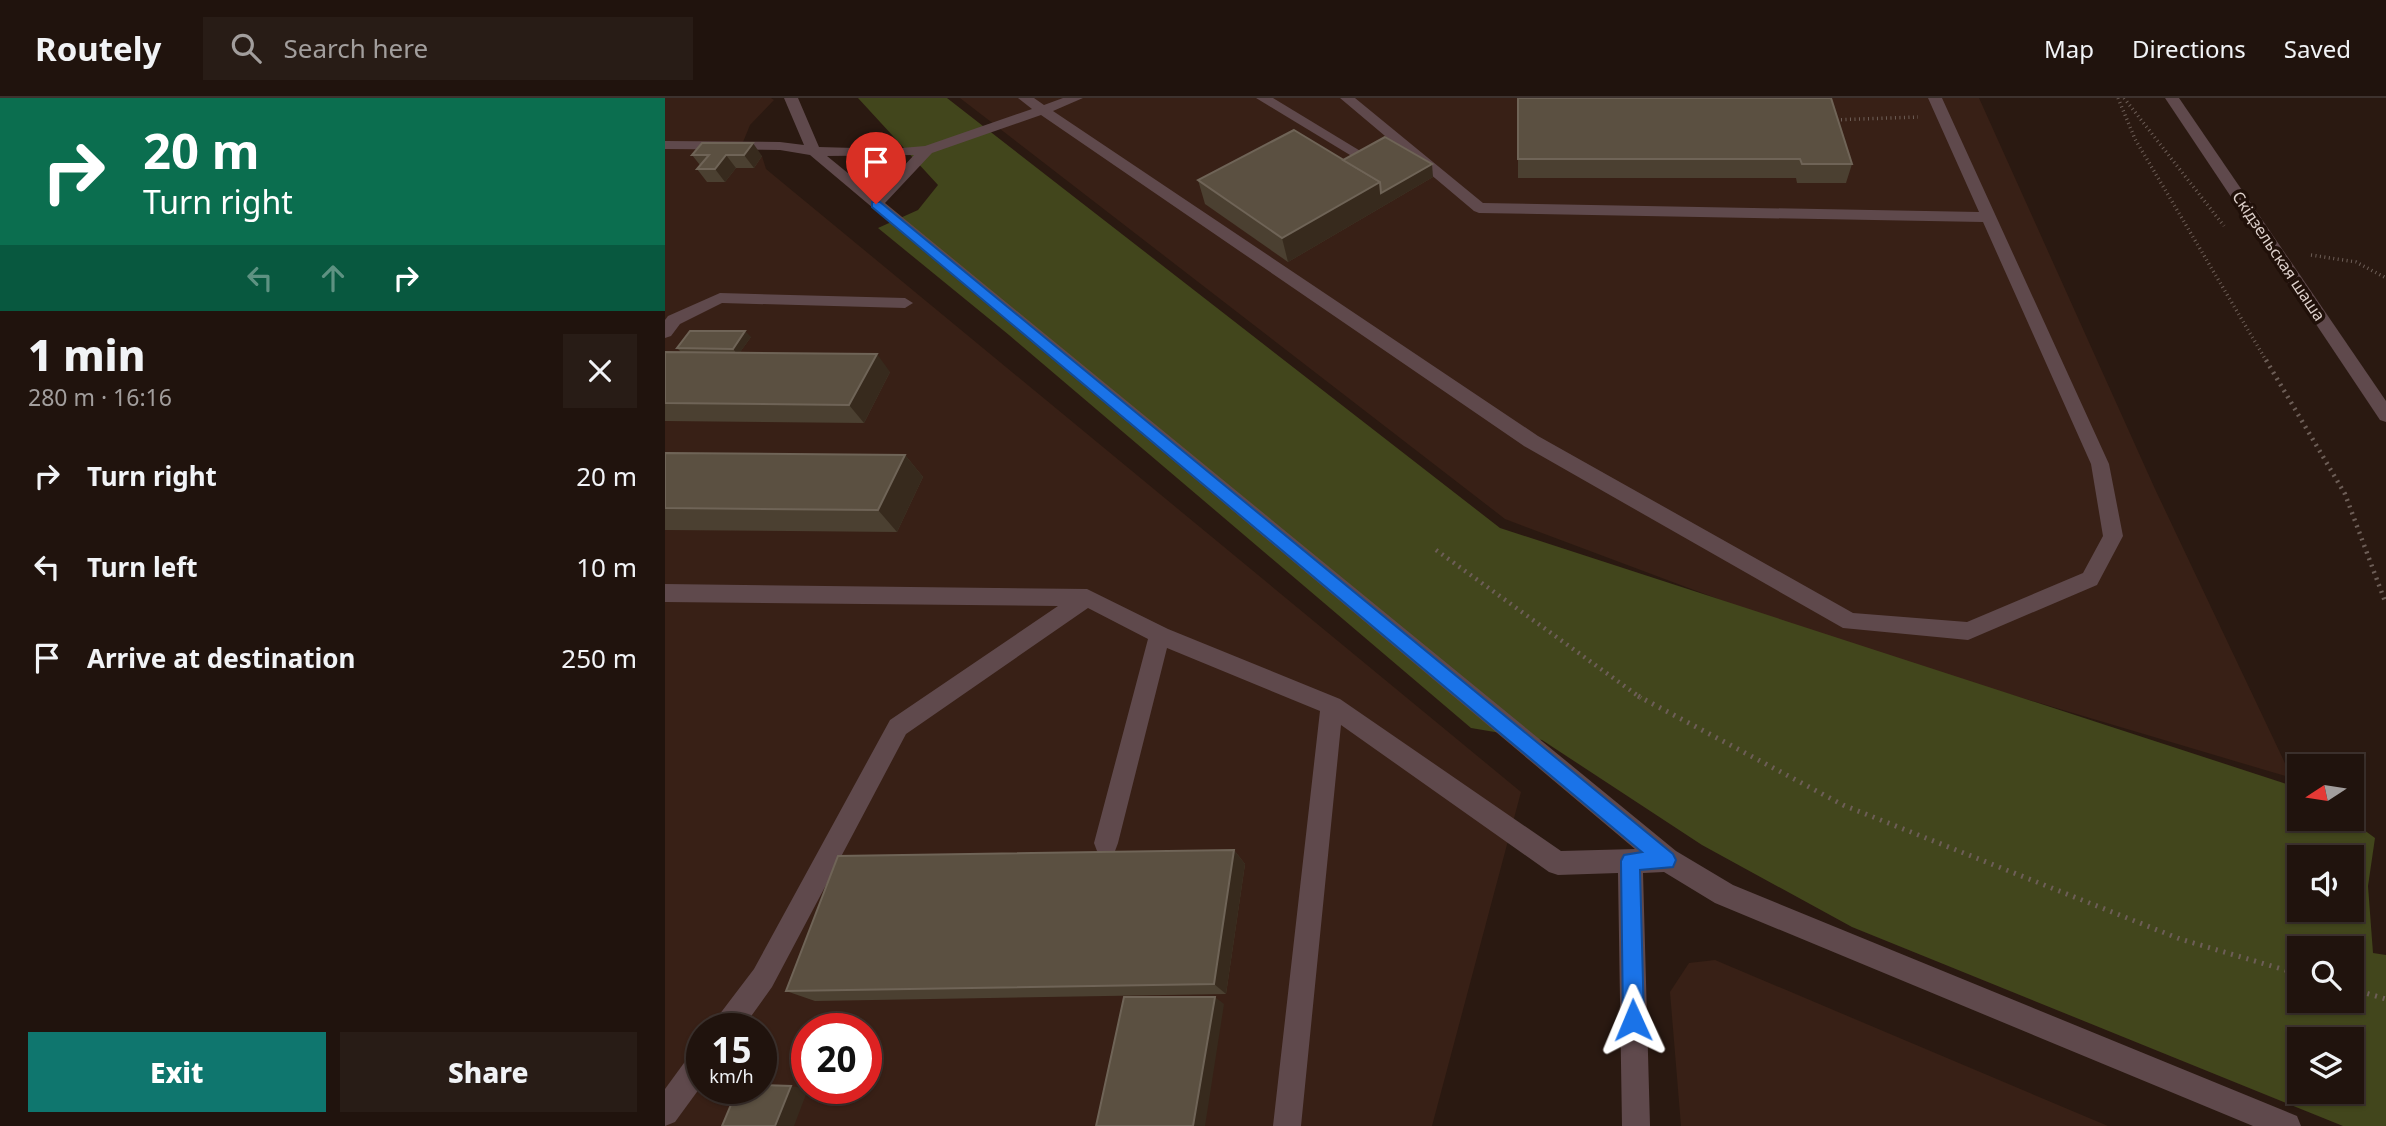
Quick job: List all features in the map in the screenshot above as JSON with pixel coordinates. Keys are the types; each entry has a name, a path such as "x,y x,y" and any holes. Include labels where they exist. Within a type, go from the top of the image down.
{"street":[{"path":"791,98 814,151 1667,860 1724,894 2287,1126"},
{"path":"665,145 780,146 814,151 890,153 927,150 1033,103 1076,98"},
{"path":"1263,98 1355,152"},
{"path":"1347,98 1479,208 1989,217"},
{"path":"1033,103 1531,441 1850,622 1968,631 2090,579 2113,536 2100,464 1935,98"},
{"name":"Скідзельская шаша","path":"2172,98 2386,415"},
{"path":"876,204 927,150"},
{"path":"665,332 674,320 720,298 905,303"},
{"path":"665,593 1087,598 1160,635 1332,706 1558,863 1667,860"},
{"path":"738,1013 763,978 898,727 1087,598"},
{"path":"1106,843 1160,635"},
{"path":"1287,1126 1332,706"},
{"path":"1630,861 1636,1126"},
{"path":"665,1112 686,1084"}],"path":[{"path":"2118,98 2135,139 2345,494 2386,604"},
{"path":"2124,98 2212,209"},
{"path":"1827,121 1944,116"},
{"path":"2274,250 2356,262 2386,278"},
{"path":"1436,550 1634,694 1843,804 2180,939 2287,970"},
{"path":"2364,993 2386,999"}],"shaded area":[{"path":"665,98 774,100 750,125 741,147 762,156 766,169 1521,792 1432,1126 665,1126"},
{"path":"960,98 1979,98 2155,489 2287,767 2287,777 1827,640 1505,519"},
{"path":"1715,960 2108,1126 1681,1126 1670,992 1689,963"}],"green space":[{"path":"858,98 947,98 1500,528 2287,784 2287,831 2364,830 2375,838 2368,886 2373,953 2386,955 2386,1126 2343,1126 2289,1104 2364,1104 2364,1027 2287,1027 2287,1103 1852,927 1702,845 1542,740 1471,728 1009,335 878,228 918,210 938,185"}],"building":[{"path":"1518,98 1831,98 1852,164 1802,164 1800,159 1518,159"},
{"path":"1294,130 1380,182 1282,238 1198,180"},
{"path":"1385,137 1432,164 1381,193 1380,182 1343,160"},
{"path":"702,143 753,143 744,155 726,155 715,169 697,169 709,155 692,155"},
{"path":"690,331 745,331 733,349 677,348"},
{"path":"665,352 877,354 849,405 665,403"},
{"path":"665,453 905,455 878,510 665,508"},
{"path":"1234,850 1214,984 786,991 838,856"},
{"path":"1124,997 1215,997 1193,1126 1096,1126"},
{"path":"777,1086 791,1086 775,1126 722,1126 731,1104 777,1104"}],"route":[{"path":"876,204 1667,860 1630,861 1633,1020"}]}
